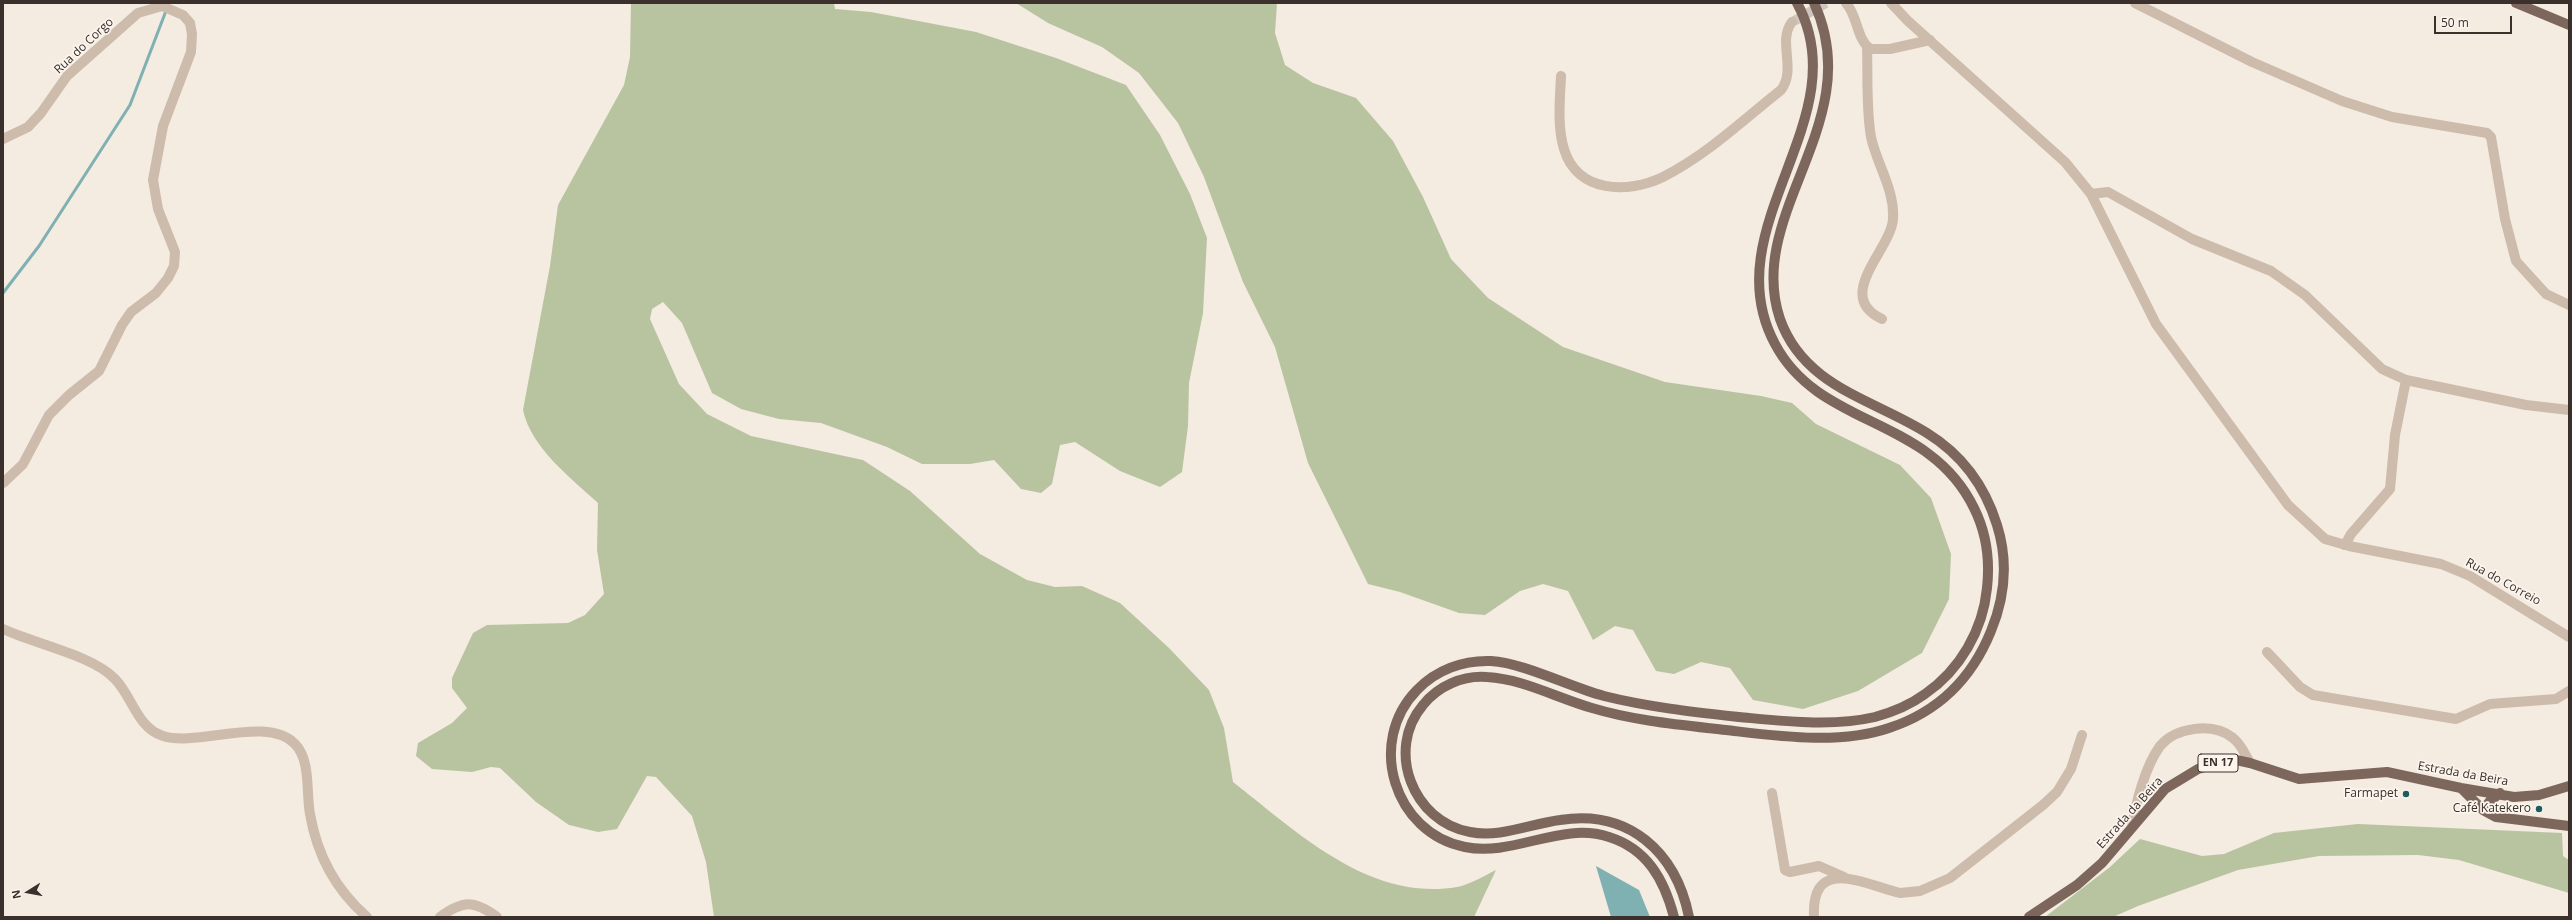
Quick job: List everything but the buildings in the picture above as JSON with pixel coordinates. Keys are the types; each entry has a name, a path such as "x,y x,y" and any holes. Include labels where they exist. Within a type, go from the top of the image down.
{"main road":[{"path":"1674,917 1665,887 1654,868 1637,850 1613,838 1577,832 1505,847 1480,849 1453,844 1430,832 1411,814 1397,791 1390,763 1390,748 1397,722 1417,689 1445,670 1468,663 1504,663 1602,695 1691,712 1766,720 1846,721 1877,716 1915,701 1948,674 1973,639 1987,595 1988,561 1979,519 1967,494 1949,471 1923,448 1830,400 1809,386 1780,352 1763,314 1758,285 1763,242 1806,113 1814,77 1813,42 1797,3"},
{"path":"1689,917 1676,875 1664,856 1641,836 1615,824 1580,818 1486,834 1463,831 1445,823 1432,814 1417,797 1407,773 1405,746 1413,721 1428,699 1451,683 1475,677 1515,682 1593,708 1668,723 1781,736 1833,737 1872,733 1904,722 1939,703 1967,676 1986,645 2000,604 2004,566 1998,529 1985,495 1956,455 1936,439 1912,424 1841,389 1810,368 1793,346 1776,306 1774,278 1778,246 1822,116 1829,83 1829,52 1824,26 1814,3"},
{"path":"2516,3 2569,26"},
{"path":"2536,3 2546,16"},
{"name":"Estrada da Beira","path":"2029,917 2078,884 2102,863 2165,789 2181,777 2198,769 2218,763 2236,760 2299,779 2387,772 2461,788 2514,796 2539,795 2569,786"},
{"path":"2461,788 2483,810 2507,820 2569,826"},
{"path":"2483,810 2490,801 2500,793"}],"street":[{"path":"1846,3 1853,13 1867,46 1870,132 1887,181 1893,219 1886,241 1866,272 1863,295 1869,311 1882,319"},
{"name":"Rua do Correio","path":"1891,3 2065,162 2091,194 2156,324 2288,505 2325,538 2347,545 2441,564 2470,576 2569,637"},
{"path":"2135,3 2252,62 2342,101 2392,117 2487,133 2491,136 2505,219 2516,261 2546,294 2569,305"},
{"name":"Rua do Corgo","path":"3,139 28,127 41,114 67,76 138,14 162,6 183,15 190,23 192,34 191,52 164,126 153,180 158,209 175,252 174,266 168,278 156,293 132,312 122,325 99,371 69,395 49,415 23,464 3,483"},
{"path":"1561,76 1562,138 1570,162 1587,180 1597,185 1615,188 1640,186 1664,176 1700,154 1781,90 1788,76 1787,35 1792,22"},
{"path":"1867,46 1874,50 1886,50 1930,40"},
{"path":"2091,194 2108,192 2192,239 2271,271 2305,296 2382,369 2406,380 2526,405 2569,410"},
{"path":"2347,545 2390,489 2395,435 2406,380"},
{"path":"3,629 97,664 117,681 145,725 163,736 175,738 234,732 276,733 295,744 304,760 310,815 326,869 349,902 368,917"},
{"path":"2267,652 2300,688 2313,695 2456,719 2490,704 2556,699 2569,691"},
{"path":"2132,827 2137,800 2146,776 2160,746 2174,735 2192,728 2215,730 2232,737 2242,748 2250,763"},
{"path":"1772,792 1785,870 1790,872 1819,866 1845,878 1900,893 1920,890 1950,878 2044,805 2057,792 2071,769 2082,735"},
{"path":"1814,917 1815,895 1819,885 1826,880 1845,878"},
{"path":"440,917 455,906 464,904 474,904 497,917"}],"green space":[{"path":"631,3 834,3 835,9 871,12 976,32 1056,58 1126,85 1160,135 1190,194 1207,238 1203,313 1189,383 1188,426 1182,472 1160,487 1120,471 1075,442 1060,445 1052,484 1041,493 1021,489 994,460 970,464 922,464 887,447 821,423 779,419 741,409 712,393 682,323 663,302 652,309 650,319 679,384 707,414 751,436 863,460 910,491 980,554 1027,580 1055,587 1082,586 1120,603 1169,648 1209,690 1224,728 1233,782 1308,841 1364,873 1394,884 1425,889 1462,886 1496,870 1474,917 714,917 706,862 692,816 656,777 647,776 617,829 598,832 569,825 536,802 500,768 491,767 472,772 432,769 416,756 418,743 452,723 467,708 452,688 452,678 473,633 487,625 568,623 585,615 604,594 597,550 598,503 565,473 543,450 527,424 523,410 550,266 558,205 624,85 630,57"},
{"path":"1016,3 1277,3 1275,33 1285,65 1313,83 1356,98 1393,141 1423,197 1451,259 1488,298 1563,347 1665,382 1761,396 1792,403 1816,424 1900,465 1931,498 1951,554 1949,599 1922,653 1858,691 1803,709 1753,700 1730,668 1701,662 1674,674 1656,671 1633,630 1615,626 1593,640 1568,591 1543,584 1520,591 1485,615 1459,613 1400,592 1368,584 1308,463 1275,347 1243,282 1204,177 1178,123 1139,73 1102,47 1048,23"},
{"path":"2358,824 2562,833 2563,856 2569,860 2569,893 2459,860 2418,855 2319,856 2238,870 2138,906 2113,917 2045,917 2110,867 2140,839 2202,856 2224,854 2274,833"}],"water":[{"path":"1596,866 1639,890 1650,917 1611,917"}],"waterway":[{"path":"3,293 39,246 130,105 169,3"}],"tunnel":[{"path":"1794,21 1826,3"}],"place":[{"name":"Farmapet","path":"2406,794"},
{"name":"Café Katekero","path":"2539,809"}]}
